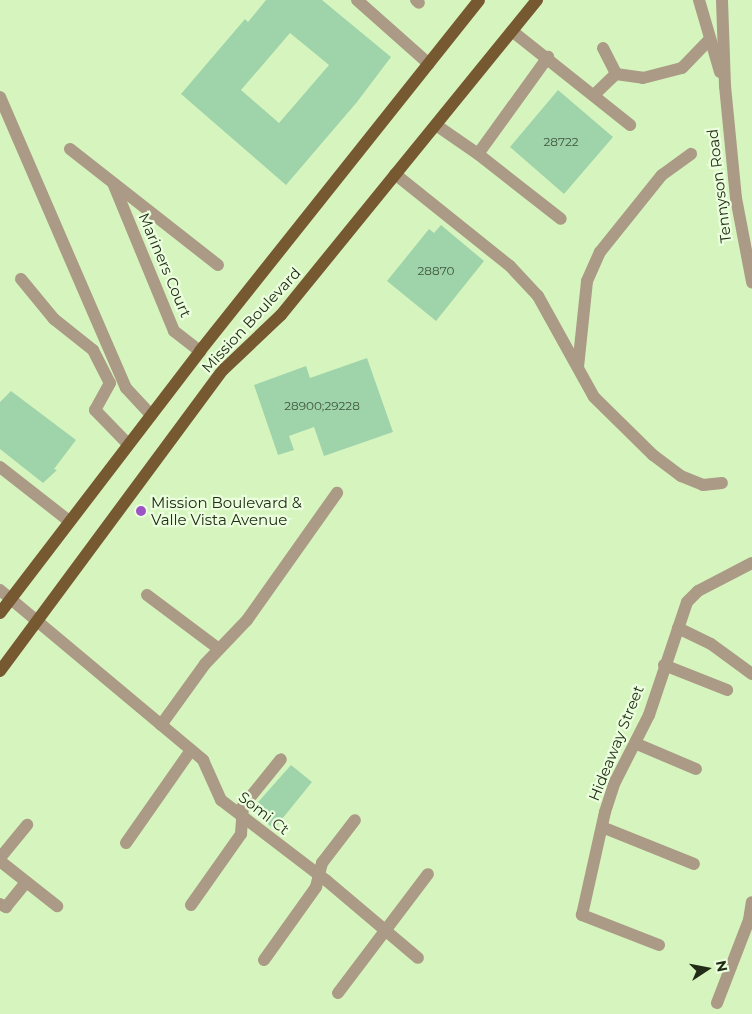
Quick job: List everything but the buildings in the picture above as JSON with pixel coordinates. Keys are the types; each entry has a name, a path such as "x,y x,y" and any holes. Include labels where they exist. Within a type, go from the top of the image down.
{"main road":[{"name":"Mission Boulevard","path":"0,613 200,351 479,0"},
{"name":"Mission Boulevard","path":"0,670 223,370 281,315 537,0"}],"street":[{"path":"357,0 429,64"},
{"name":"Tennyson Road","path":"699,0 725,86"},
{"name":"Tennyson Road","path":"722,0 725,86 739,226 752,282"},
{"path":"512,31 548,57 630,125"},
{"path":"616,74 643,78 682,68 710,39"},
{"path":"603,48 616,74"},
{"path":"478,154 548,57"},
{"path":"594,95 616,74"},
{"path":"0,97 126,388 151,415"},
{"path":"436,124 478,154 561,219"},
{"name":"Mariners Court","path":"70,149 218,265"},
{"path":"578,366 587,281 600,252 662,175 691,154"},
{"path":"396,174 510,266 538,296 594,396 653,455 681,476 703,485 722,482"},
{"name":"Mariners Court","path":"113,183 174,330 200,351"},
{"path":"21,279 54,319 93,350 110,383 95,410 128,444"},
{"path":"0,467 70,521"},
{"path":"161,725 219,649 247,620 337,492"},
{"name":"Hideaway Street","path":"659,945 582,915 602,828 615,782 637,744 687,602 698,592 752,563"},
{"name":"Somi Ct","path":"0,590 38,619 203,760 221,800 320,876 418,958"},
{"path":"147,595 219,649"},
{"path":"678,628 711,644 752,674"},
{"path":"664,665 727,690"},
{"path":"637,744 696,769"},
{"path":"126,843 191,750"},
{"path":"191,904 241,834 244,819 243,806 281,759"},
{"path":"264,960 316,887 322,863 354,820"},
{"path":"27,825 0,860 57,906"},
{"path":"602,828 694,864"},
{"path":"338,993 387,931 428,874"},
{"path":"0,904 6,907 26,882"},
{"path":"717,1003 749,920 752,902"}],"place":[{"name":"Mission Boulevard & Valle Vista Avenue","path":"141,511"}]}
